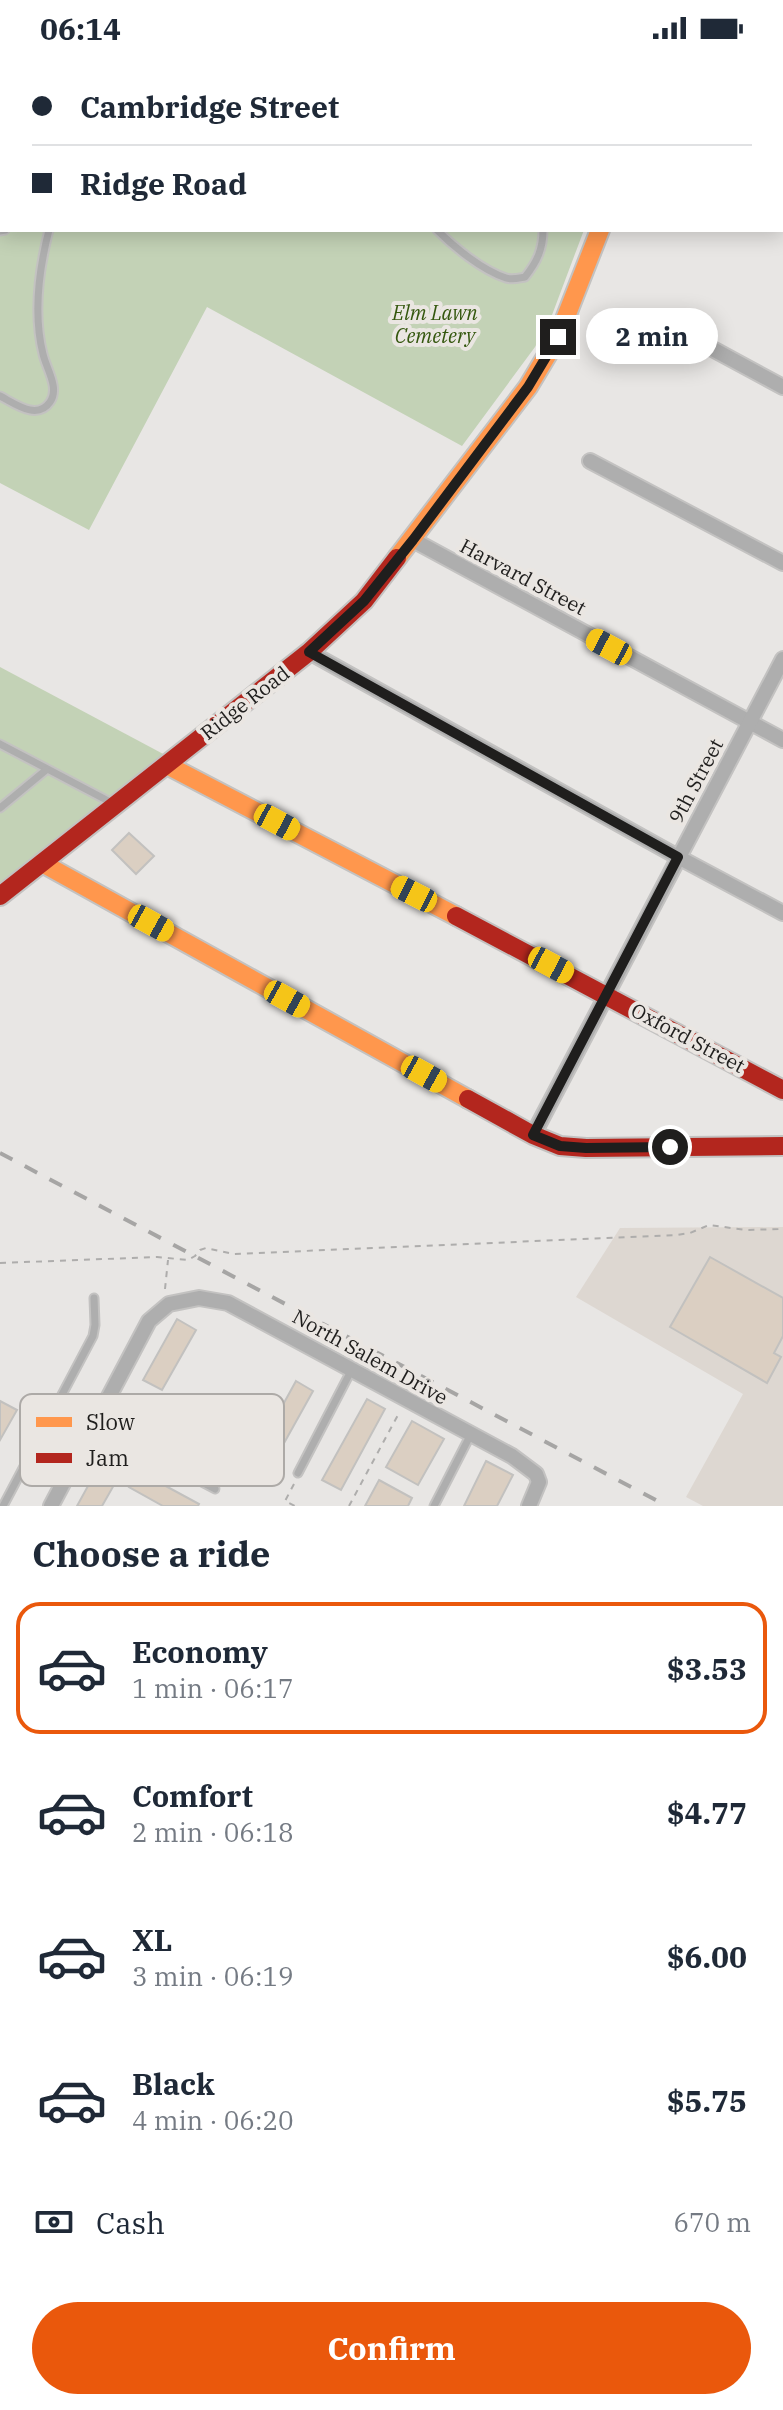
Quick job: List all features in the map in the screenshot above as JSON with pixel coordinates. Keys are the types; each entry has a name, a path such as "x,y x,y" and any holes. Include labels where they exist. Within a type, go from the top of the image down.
{"street":[{"name":"Ridge Road","path":"0,896 309,652 364,601 528,387 558,337 599,232"},
{"path":"672,327 783,387"},
{"path":"590,461 783,563"},
{"name":"Harvard Street","path":"413,540 783,740"},
{"path":"309,652 783,913"},
{"name":"9th Street","path":"533,1135 783,659"},
{"name":"Oxford Street","path":"167,765 783,1090"},
{"path":"42,863 533,1135 560,1146 783,1146"},
{"path":"110,1394 149,1321 167,1298"},
{"name":"North Salem Drive","path":"167,1298 199,1298 228,1303 519,1461 536,1474 539,1482 529,1506"},
{"path":"51,1506 61,1486"}],"lane":[{"path":"0,396 34,411 42,409 52,396 51,376 43,356 38,322 42,264 49,232"},
{"path":"439,232 469,258 509,280 525,277 533,267 543,247 543,232"},
{"path":"0,744 116,804"},
{"path":"0,808 46,770"},
{"path":"62,1394 93,1336 94,1298"},
{"path":"298,1473 352,1369"},
{"path":"434,1506 471,1434"},
{"path":"3,1506 20,1474"},
{"path":"209,1486 215,1489"}],"path":[{"path":"0,1263 157,1257 188,1260 206,1248 234,1254 677,1235 717,1225 746,1230 783,1229"},
{"path":"167,1298 169,1258"},
{"path":"349,1506 399,1413"},
{"path":"294,1484 285,1501 295,1506"}],"shaded area":[{"path":"783,1227 783,1506 703,1506 686,1497 743,1394 576,1297 620,1228"}],"green space":[{"name":"Elm Lawn Cemetery","path":"0,232 583,232 552,315 535,347 462,446 207,307 89,530 0,483"},
{"path":"0,667 167,756 0,884"}],"building":[{"path":"129,833 154,856 136,874 112,850"},
{"path":"710,1257 783,1298 783,1336 774,1353 781,1357 767,1383 670,1327"},
{"path":"177,1319 196,1330 162,1390 143,1380"},
{"path":"296,1381 313,1391 284,1443 284,1403"},
{"path":"367,1399 385,1409 341,1490 322,1480"},
{"path":"0,1401 17,1410 0,1440"},
{"path":"412,1421 444,1439 418,1485 386,1467"},
{"path":"486,1461 513,1475 497,1506 464,1506"},
{"path":"379,1480 412,1498 408,1506 365,1506"},
{"path":"88,1486 113,1486 102,1506 77,1506"},
{"path":"166,1486 199,1504 163,1506 129,1487"}],"railway":[{"path":"0,1153 667,1506"}],"traffic: slow":[{"path":"397,558 528,387 558,337 599,232"},
{"path":"167,765 456,916"},
{"path":"42,863 468,1099"}],"traffic: jam":[{"path":"0,896 309,652 364,601 397,558"},
{"path":"456,916 783,1090"},
{"path":"468,1099 533,1135 560,1146 783,1146"}],"route":[{"path":"558,337 528,387 413,540 364,601 309,652 678,857 533,1135 560,1146 670,1147"}]}
